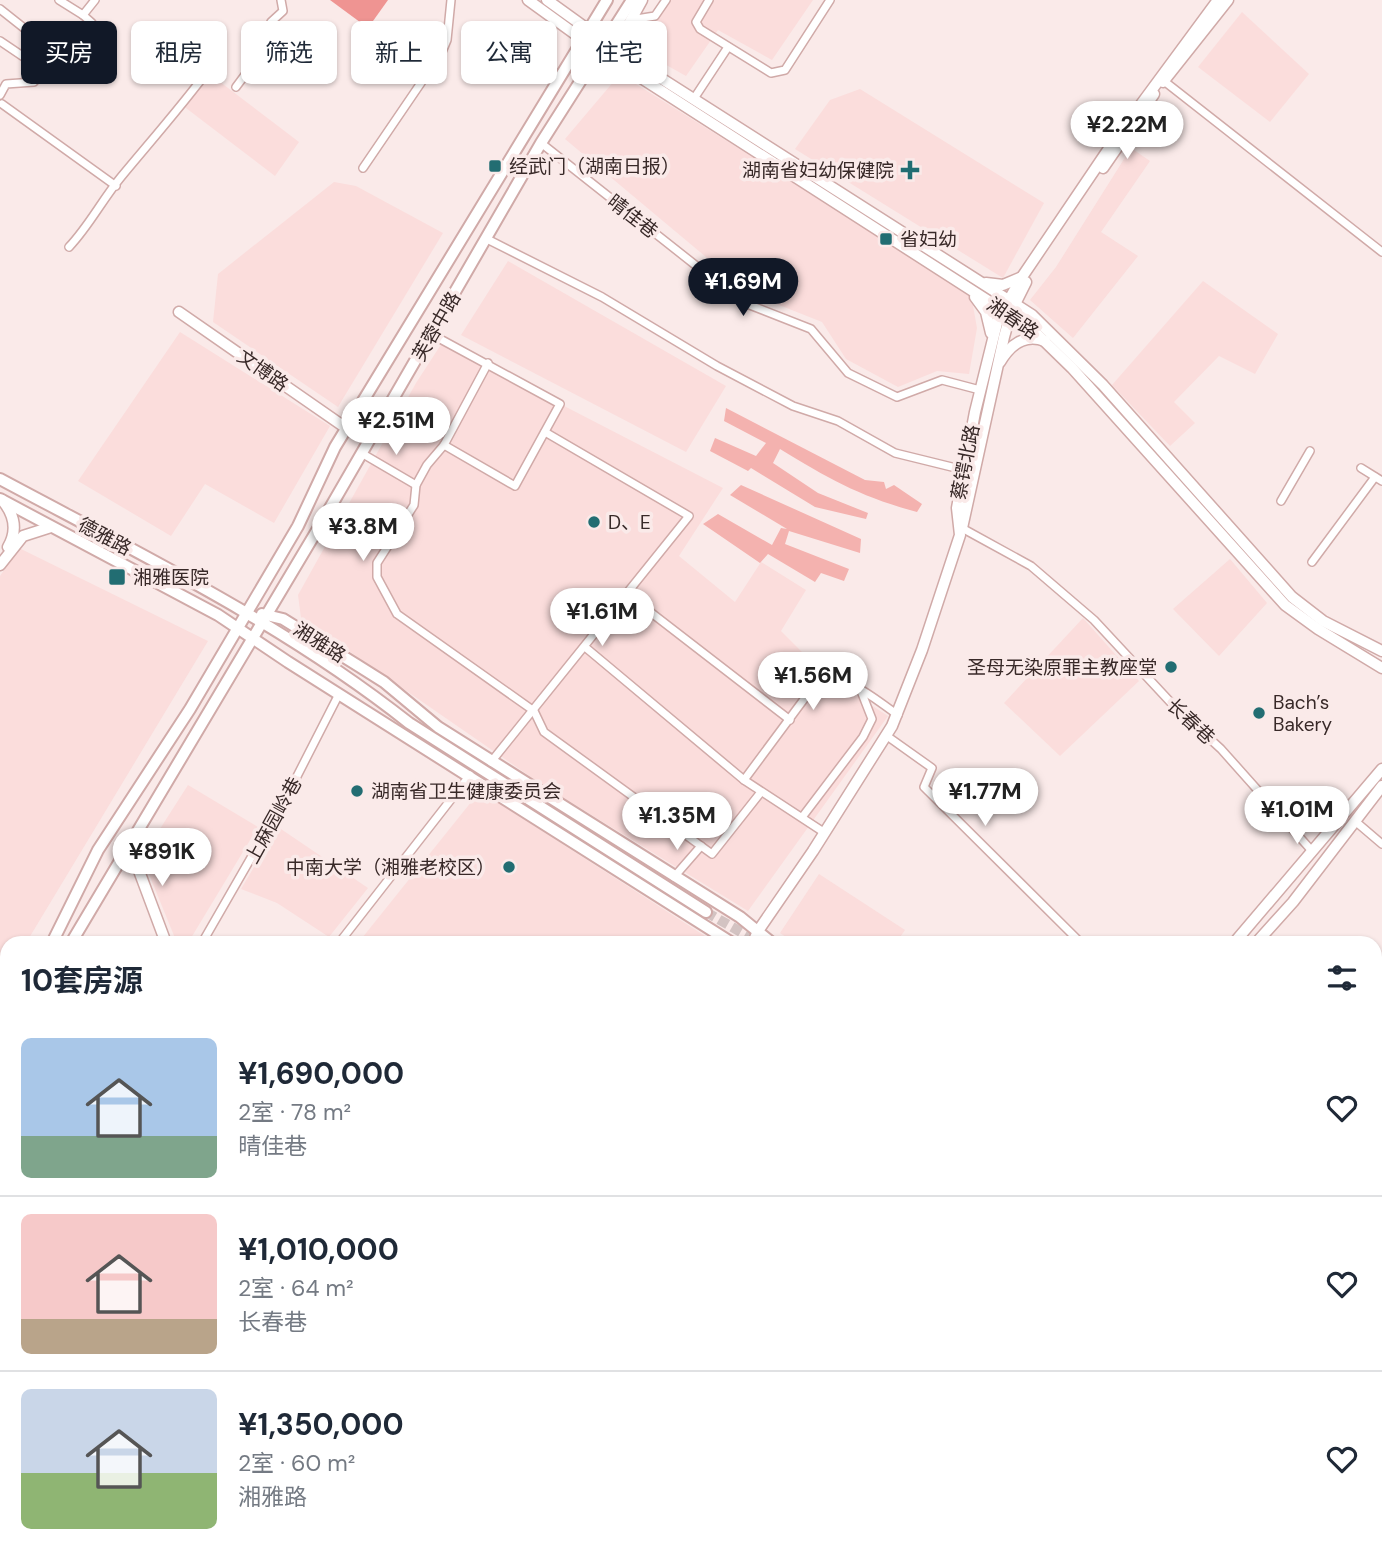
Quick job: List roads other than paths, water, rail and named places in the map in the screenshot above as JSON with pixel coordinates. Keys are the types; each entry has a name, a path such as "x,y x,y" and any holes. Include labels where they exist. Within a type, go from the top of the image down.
{"main road":[{"name":"芙蓉中路","path":"593,21 607,0"},
{"name":"芙蓉中路","path":"620,21 632,0"},
{"name":"芙蓉中路","path":"55,936 98,850 190,709 298,526 346,428 571,57"},
{"name":"芙蓉中路","path":"75,936 363,454 541,143 583,84"},
{"name":"德雅路","path":"0,479 248,611"},
{"name":"德雅路","path":"1,499 238,627"},
{"name":"湘雅路","path":"248,611 265,619 425,733 706,912"},
{"name":"湘雅路","path":"265,619 283,619 366,671 425,718 491,762 764,936"},
{"name":"湘雅路","path":"238,627 722,936"}],"street":[{"path":"59,0 90,21"},
{"path":"83,15 95,0"},
{"path":"236,87 259,56 271,22 282,11 281,0"},
{"path":"363,168 442,52 447,40 452,0"},
{"path":"528,0 571,26"},
{"path":"547,0 571,21"},
{"name":"芙蓉中路","path":"591,21 601,0"},
{"path":"630,20 642,0"},
{"path":"630,20 655,16 666,0"},
{"path":"709,0 696,22 700,29 765,71 785,70 830,0"},
{"name":"蔡锷北路","path":"961,528 957,508 992,337 1022,282 1150,88 1219,0"},
{"name":"蔡锷北路","path":"1022,282 1164,81 1228,0"},
{"path":"0,9 21,26"},
{"path":"0,41 21,55"},
{"path":"695,97 728,47"},
{"name":"湘春路","path":"667,81 1032,315 1102,385 1292,597 1323,621 1382,651"},
{"path":"1164,81 1382,252"},
{"path":"0,95 6,84 21,83"},
{"path":"69,247 87,228 116,186 197,84"},
{"name":"湘春路","path":"662,84 1006,312 1049,344 1285,605 1318,629 1382,668"},
{"path":"1,104 116,186"},
{"name":"晴佳巷","path":"541,143 742,302 811,329 848,373 897,397 942,380 980,390"},
{"path":"487,239 601,297 717,366 793,406 838,421 895,453 964,470"},
{"path":"979,281 1003,285 1022,282 1023,304 1032,315"},
{"path":"962,284 986,312 992,337"},
{"name":"文博路","path":"179,312 346,428"},
{"name":"蔡锷北路","path":"756,936 825,833 898,715 961,528 996,372 1006,312"},
{"path":"431,334 560,404 515,486 444,445"},
{"path":"996,372 1009,349 1020,341 1034,338 1049,344"},
{"path":"488,363 444,445 427,465 416,485 414,505 377,563 377,577 383,592 397,614 534,711 544,732 712,854 761,792"},
{"path":"491,762 689,516 545,432"},
{"path":"1281,500 1310,451"},
{"path":"363,454 416,485"},
{"path":"1312,562 1378,479 1361,468"},
{"path":"0,558 14,531 9,509 1,499"},
{"path":"0,565 23,536 51,527"},
{"name":"长春巷","path":"961,528 1031,566 1094,620 1174,706 1221,748 1312,851"},
{"path":"627,594 790,720"},
{"path":"585,648 744,780 825,833"},
{"path":"744,780 816,683 830,677 845,681 898,715"},
{"path":"803,817 863,737 873,719 860,690"},
{"name":"上麻园岭巷","path":"206,936 290,790 340,694"},
{"path":"887,736 932,768 924,787 1074,936"},
{"path":"1240,936 1382,769"},
{"path":"344,936 470,775"},
{"path":"1262,936 1293,902 1382,786"},
{"path":"1355,821 1382,844"},
{"path":"129,844 163,936"},
{"path":"674,877 701,846"}],"tunnel":[{"path":"706,912 748,936"}],"place":[{"name":"经武门（湖南日报）","path":"495,166"},
{"name":"湖南省妇幼保健院","path":"910,170"},
{"name":"省妇幼","path":"886,239"},
{"name":"D、E","path":"594,522"},
{"name":"湘雅医院","path":"117,577"},
{"name":"圣母无染原罪主教座堂","path":"1171,667"},
{"name":"Bach’s Bakery","path":"1259,713"},
{"name":"湖南省卫生健康委员会","path":"357,791"},
{"name":"中南大学（湘雅老校区）","path":"509,867"}]}
